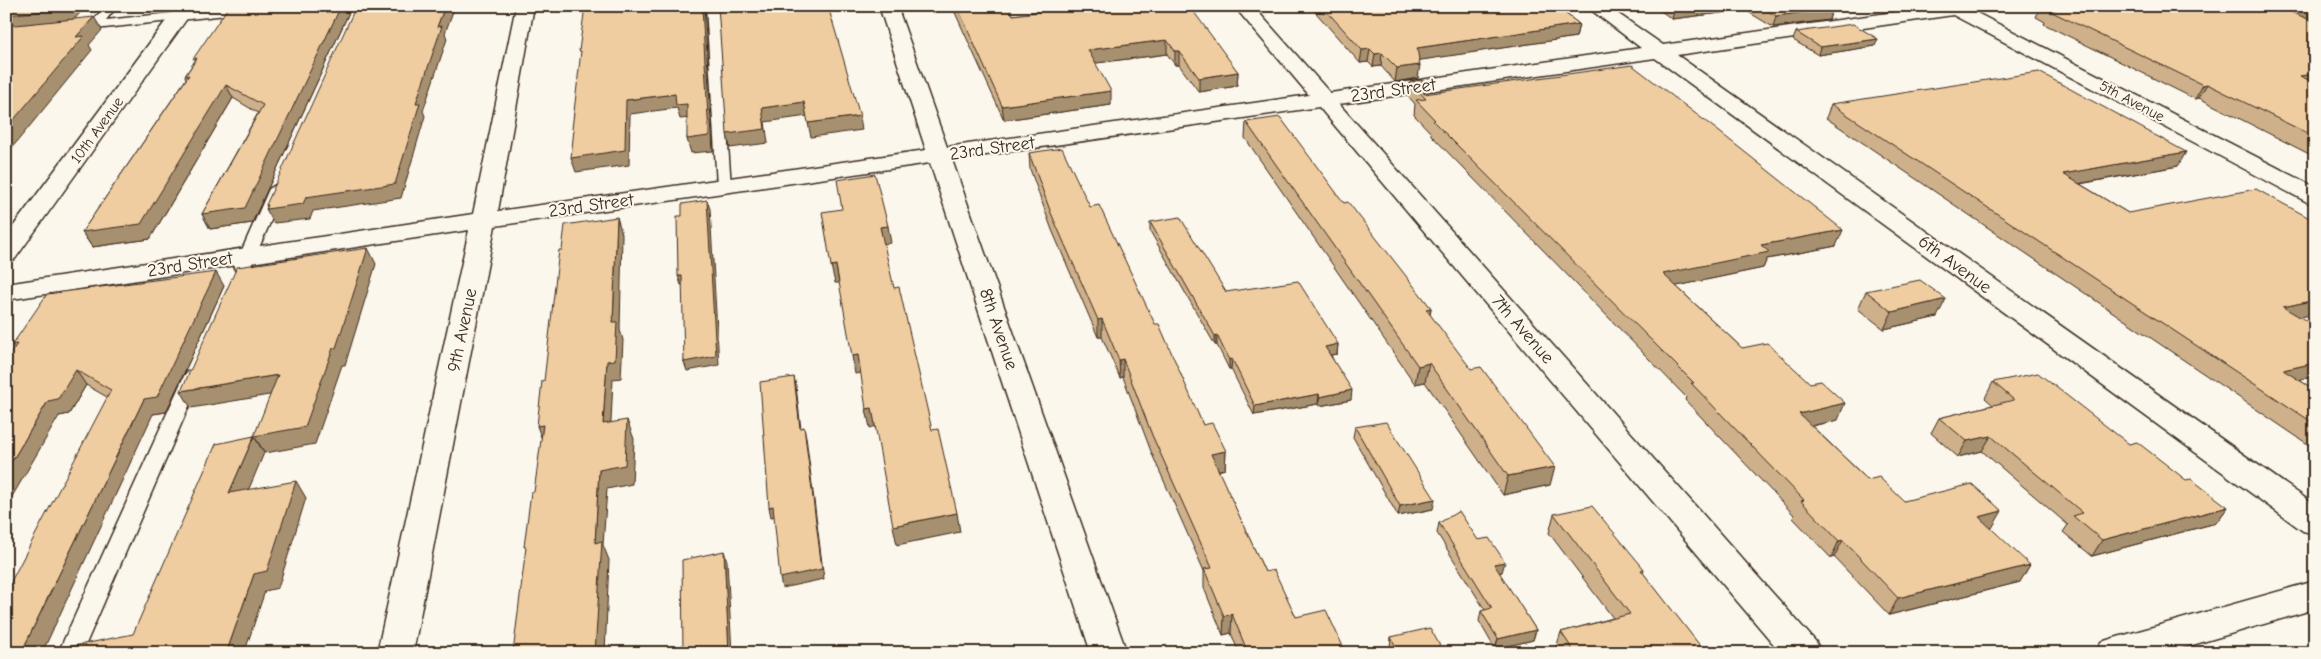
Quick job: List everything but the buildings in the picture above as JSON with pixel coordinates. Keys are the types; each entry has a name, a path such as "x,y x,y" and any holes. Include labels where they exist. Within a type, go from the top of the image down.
{"street":[{"name":"9th Avenue","path":"395,653 484,220 525,6"},
{"name":"8th Avenue","path":"888,6 1109,653"},
{"name":"7th Avenue","path":"1243,6 1803,653"},
{"name":"6th Avenue","path":"1596,6 2315,522"},
{"name":"23rd Street","path":"6,292 484,220 1953,8 1978,6"},
{"name":"5th Avenue","path":"1953,8 2315,197"},
{"name":"10th Avenue","path":"6,254 183,11"},
{"path":"2114,653 2315,594"}],"lane":[{"path":"9,32 27,6"},
{"path":"96,25 111,6"},
{"path":"60,29 183,11 273,6"},
{"path":"712,6 724,186"},
{"path":"234,284 282,178"},
{"path":"70,653 198,365"}]}
